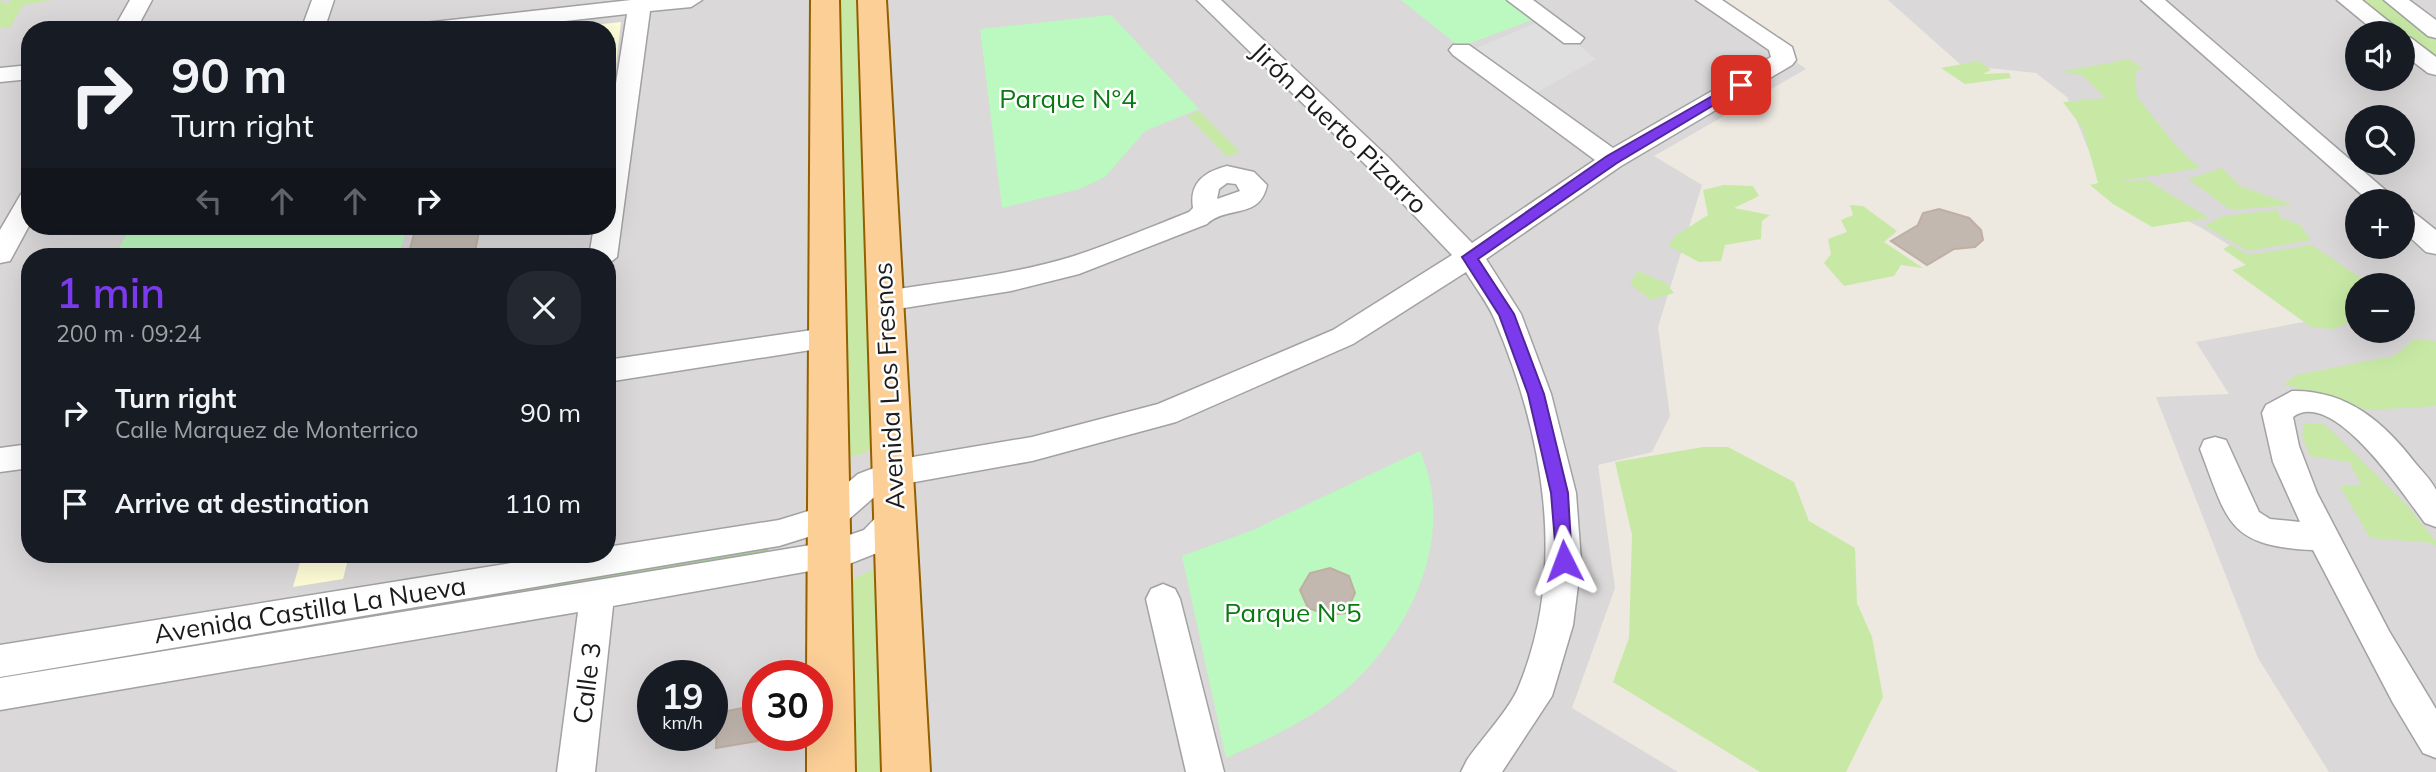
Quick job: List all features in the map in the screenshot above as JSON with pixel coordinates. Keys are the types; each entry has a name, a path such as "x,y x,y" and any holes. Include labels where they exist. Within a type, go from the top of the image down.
{"main road":[{"path":"825,0 831,772"},
{"name":"Avenida Los Fresnos","path":"872,0 895,473 906,772"}],"street":[{"path":"129,21 141,0"},
{"path":"315,21 323,0"},
{"path":"505,21 691,0"},
{"name":"Jirón Puerto Pizarro","path":"1208,0 1380,164 1470,257 1507,314 1536,394 1560,493 1564,561 1556,625 1534,696 1490,762 1480,772"},
{"path":"1518,0 1572,38"},
{"name":"Avenida Castilla La Nueva","path":"616,560 779,533 828,518 869,483 895,473 1032,449 1165,414 1342,337 1470,257 1612,160 1784,60 1780,47 1707,0"},
{"path":"2152,0 2371,189"},
{"path":"2348,0 2375,21"},
{"path":"2395,0 2436,31"},
{"path":"616,163 639,6"},
{"path":"1461,50 1612,160"},
{"path":"2415,52 2436,68"},
{"path":"0,75 21,73"},
{"path":"885,301 1011,281 1079,264 1166,232 1198,218 1206,210"},
{"path":"0,254 21,216"},
{"path":"2415,228 2436,246"},
{"path":"616,370 826,339"},
{"path":"2436,513 2383,447 2354,419 2319,403 2291,402 2277,413 2279,436 2300,491 2406,695 2436,741"},
{"path":"2215,449 2243,515 2252,526 2269,532 2323,537"},
{"path":"0,460 21,457"},
{"name":"Avenida Castilla La Nueva","path":"0,694 829,556 873,542 888,531 895,518"},
{"name":"Avenida Castilla La Nueva","path":"0,661 596,563"},
{"name":"Calle 3","path":"576,772 597,594"},
{"path":"1163,599 1205,772"}],"shaded area":[{"path":"0,0 1709,0 1806,69 1654,156 1702,185 1658,327 1670,416 1652,452 1598,465 1615,588 1572,708 1678,772 0,772"},
{"path":"1888,0 2436,0 2436,772 2329,772 2258,658 2156,397 2229,394 2196,342 2325,318 2345,322 2345,343 2415,343 2415,313 2418,312 2415,311 2415,273 2345,273 2345,284 2281,277 2200,227 2100,178 2067,97 2036,73 1961,65"},
{"path":"1545,19 1596,59 1522,101 1463,54"},
{"path":"621,22 616,65 616,23"},
{"path":"300,563 347,563 343,579 293,587"}],"green space":[{"path":"3,0 2,4 10,3 10,0 52,0 23,5 10,27 0,28 0,1"},
{"path":"838,0 861,0 875,441 864,453 853,455 848,455"},
{"path":"1401,0 1515,0 1540,17 1460,47"},
{"path":"2362,0 2383,0 2411,21 2384,21 2360,3"},
{"name":"Parque N°4","path":"1111,15 1199,109 1145,131 1105,177 1080,189 1002,208 980,29"},
{"path":"2415,24 2436,40 2436,61 2415,45"},
{"path":"2129,59 2143,69 2135,71 2137,97 2178,148 2200,168 2114,182 2147,180 2209,218 2152,227 2113,204 2090,185 2098,183 2083,129 2063,102 2106,98 2082,75 2061,72"},
{"path":"1979,61 1991,70 1983,74 2009,73 2011,78 1965,84 1941,68"},
{"path":"1199,111 1240,152 1227,157 1187,116"},
{"path":"2222,168 2240,186 2292,205 2231,210 2188,179"},
{"path":"1724,185 1753,186 1759,196 1734,208 1770,215 1762,221 1761,239 1725,245 1721,261 1699,262 1669,246 1675,236 1708,215 1703,190"},
{"path":"1850,205 1863,206 1897,231 1884,242 1923,268 1901,265 1894,276 1844,286 1824,263 1831,254 1828,239 1847,232 1841,220 1853,215"},
{"path":"2277,210 2281,218 2300,225 2311,240 2248,251 2205,226 2223,216"},
{"path":"126,235 405,235 401,248 119,248"},
{"path":"2230,245 2249,255 2312,245 2353,273 2345,273 2345,324 2333,329 2311,327 2232,270 2246,265 2223,249"},
{"path":"1638,271 1666,283 1674,293 1651,300 1630,284"},
{"path":"2415,339 2436,341 2436,406 2369,410 2284,384 2296,375 2394,356 2409,343 2415,343"},
{"path":"2304,423 2324,424 2406,504 2436,542 2436,547 2433,543 2370,538 2340,486 2362,486 2349,462 2310,456 2302,436"},
{"path":"1703,447 1728,447 1794,482 1809,521 1855,548 1857,603 1872,637 1883,697 1846,772 1760,772 1613,682 1629,638 1632,535 1615,462"},
{"name":"Parque N°5","path":"1420,451 1431,484 1433,518 1429,552 1420,586 1405,617 1363,673 1338,696 1298,723 1226,758 1182,556 1253,530"},
{"path":"768,545 768,556 0,683 0,672"},
{"path":"878,567 887,772 850,772 847,582"}],"building":[{"path":"1939,209 1969,218 1981,230 1983,240 1975,247 1954,249 1927,265 1891,241 1918,225 1923,213"},
{"path":"414,235 478,235 476,248 410,248"},
{"path":"1330,568 1349,576 1355,593 1346,613 1328,615 1308,608 1300,590 1310,573"},
{"path":"742,708 742,744 728,746 728,711"}],"route":[{"path":"1564,561 1560,493 1536,394 1507,314 1470,257 1612,160 1741,85"}]}
